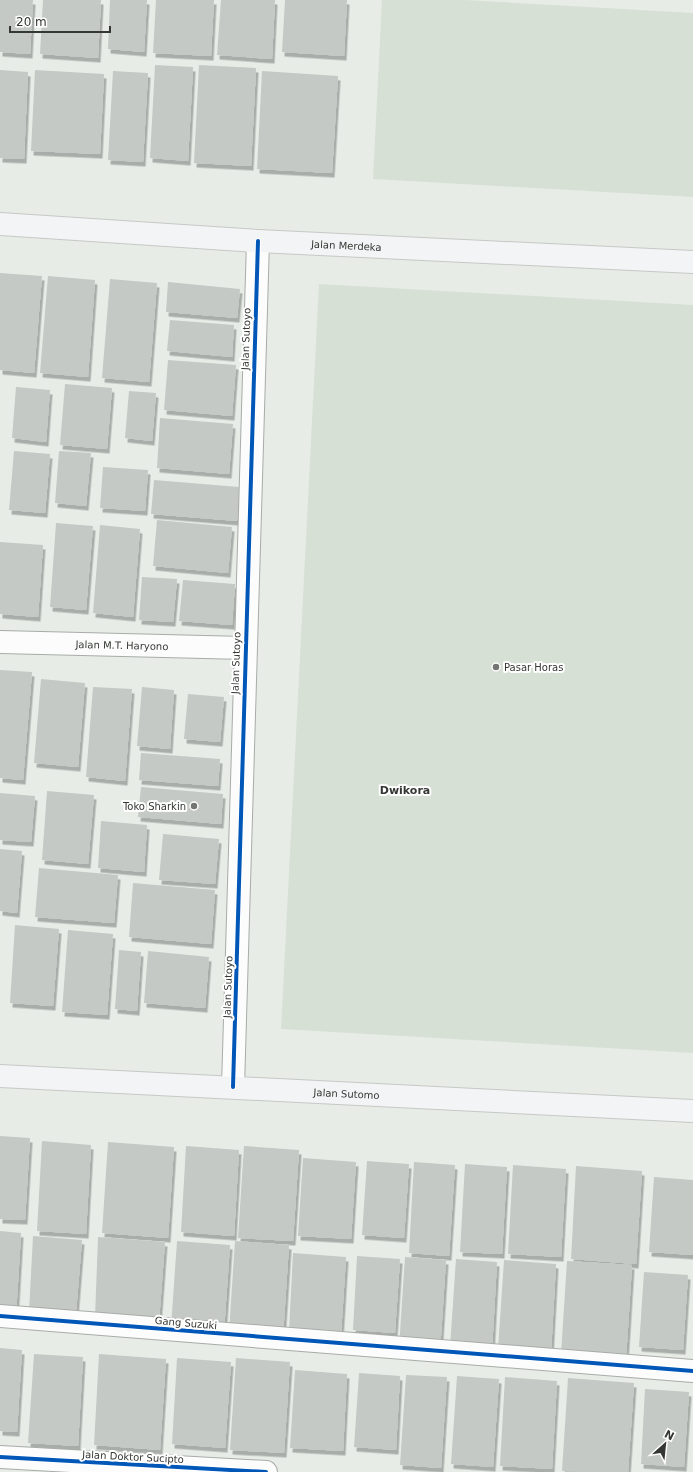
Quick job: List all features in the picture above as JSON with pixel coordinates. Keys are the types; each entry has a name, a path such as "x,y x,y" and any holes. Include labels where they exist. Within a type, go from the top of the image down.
{"main road":[{"name":"Jalan Merdeka","path":"0,224 258,240 693,262"},
{"name":"Jalan Sutomo","path":"0,1076 693,1112"}],"street":[{"name":"Jalan Sutoyo","path":"233,1087 244,648 258,240"},
{"name":"Jalan M.T. Haryono","path":"0,642 244,648"},
{"name":"Gang Suzuki","path":"0,1316 693,1371"},
{"name":"Jalan Doktor Sucipto","path":"0,1457 266,1472"}],"shaded area":[{"path":"382,0 465,0 693,13 693,197 373,179"},
{"name":"Pasar Horas","path":"319,284 693,305 693,1053 281,1029"}],"building":[{"path":"0,0 33,0 30,54 0,52"},
{"path":"43,0 101,0 98,58 40,54"},
{"path":"110,0 147,0 144,52 108,49"},
{"path":"156,0 214,0 211,56 153,53"},
{"path":"221,0 275,0 272,59 217,55"},
{"path":"285,0 347,0 344,56 282,52"},
{"path":"155,65 193,67 188,161 150,158"},
{"path":"199,65 256,68 251,166 194,163"},
{"path":"0,70 28,72 24,159 0,158"},
{"path":"35,70 104,74 100,154 31,151"},
{"path":"113,71 148,73 143,162 108,160"},
{"path":"262,71 338,76 332,173 257,169"},
{"path":"0,273 42,276 34,373 0,370"},
{"path":"48,276 95,280 88,377 40,373"},
{"path":"110,279 157,283 149,382 102,378"},
{"path":"168,282 240,289 237,318 166,312"},
{"path":"170,320 234,325 232,357 167,351"},
{"path":"168,360 236,365 232,416 164,410"},
{"path":"65,384 112,388 107,449 60,445"},
{"path":"16,387 50,390 46,442 12,438"},
{"path":"129,391 156,393 152,441 125,438"},
{"path":"160,418 233,424 229,474 157,468"},
{"path":"14,451 50,454 45,513 9,510"},
{"path":"59,451 91,453 86,506 55,503"},
{"path":"103,467 148,470 145,511 100,508"},
{"path":"154,480 239,487 237,521 151,514"},
{"path":"157,520 232,527 228,573 153,566"},
{"path":"56,523 93,526 86,610 50,607"},
{"path":"100,525 140,529 133,617 93,613"},
{"path":"0,542 43,545 38,617 0,614"},
{"path":"142,577 177,579 173,622 139,620"},
{"path":"183,580 235,584 232,625 179,621"},
{"path":"0,670 32,672 23,780 0,778"},
{"path":"41,679 85,683 78,767 34,763"},
{"path":"93,687 132,689 125,781 86,777"},
{"path":"142,687 174,690 170,749 137,746"},
{"path":"188,694 224,697 220,742 184,739"},
{"path":"141,753 220,759 218,786 139,780"},
{"path":"141,787 223,794 221,824 138,817"},
{"path":"47,791 94,795 88,864 42,860"},
{"path":"0,793 35,796 31,842 0,840"},
{"path":"101,821 147,825 144,872 98,868"},
{"path":"163,834 219,839 215,884 159,880"},
{"path":"0,849 22,851 17,913 0,911"},
{"path":"39,868 118,875 114,923 35,917"},
{"path":"133,883 215,890 211,944 129,937"},
{"path":"15,925 59,929 53,1006 10,1003"},
{"path":"68,930 113,934 107,1015 62,1012"},
{"path":"119,950 141,952 137,1011 115,1009"},
{"path":"148,951 209,957 205,1008 144,1003"},
{"path":"0,1136 30,1138 25,1220 0,1219"},
{"path":"42,1141 91,1145 86,1234 37,1231"},
{"path":"108,1142 174,1147 168,1238 102,1233"},
{"path":"186,1146 239,1150 234,1236 181,1232"},
{"path":"244,1146 299,1150 293,1241 238,1238"},
{"path":"303,1158 356,1162 351,1239 298,1236"},
{"path":"367,1161 409,1164 404,1238 362,1235"},
{"path":"414,1162 455,1165 449,1256 409,1253"},
{"path":"465,1164 507,1167 502,1254 460,1252"},
{"path":"513,1165 566,1169 561,1257 508,1254"},
{"path":"576,1166 642,1171 636,1264 571,1259"},
{"path":"654,1177 693,1180 693,1255 649,1252"},
{"path":"0,1231 21,1233 16,1316 0,1315"},
{"path":"33,1236 82,1240 76,1313 29,1312"},
{"path":"98,1237 165,1242 159,1321 95,1317"},
{"path":"177,1241 230,1245 224,1331 171,1327"},
{"path":"235,1241 289,1245 283,1336 229,1332"},
{"path":"293,1253 346,1257 341,1335 289,1331"},
{"path":"357,1256 400,1259 395,1333 353,1330"},
{"path":"405,1257 446,1260 440,1351 399,1348"},
{"path":"456,1259 497,1262 492,1350 450,1347"},
{"path":"504,1260 556,1264 551,1353 498,1349"},
{"path":"567,1261 632,1265 626,1359 561,1354"},
{"path":"644,1272 688,1275 683,1350 639,1347"},
{"path":"0,1348 22,1350 17,1432 0,1431"},
{"path":"34,1354 83,1357 78,1446 28,1443"},
{"path":"99,1354 166,1359 160,1450 94,1445"},
{"path":"177,1358 231,1362 225,1448 172,1444"},
{"path":"236,1358 290,1362 284,1453 230,1450"},
{"path":"295,1370 347,1374 343,1451 290,1448"},
{"path":"359,1373 400,1376 396,1450 354,1447"},
{"path":"406,1375 447,1377 441,1468 400,1465"},
{"path":"457,1376 499,1379 493,1467 451,1464"},
{"path":"505,1377 557,1381 552,1469 500,1466"},
{"path":"568,1378 634,1383 628,1472 562,1471"},
{"path":"645,1389 689,1392 684,1467 641,1464"}],"cycle path":[{"path":"233,1087 258,241"},
{"path":"0,1316 693,1371"},
{"path":"0,1457 266,1472"}],"place":[{"name":"Pasar Horas","path":"496,667"},
{"name":"Toko Sharkin","path":"194,806"}],"district":[{"name":"Dwikora","path":"405,790"}]}
